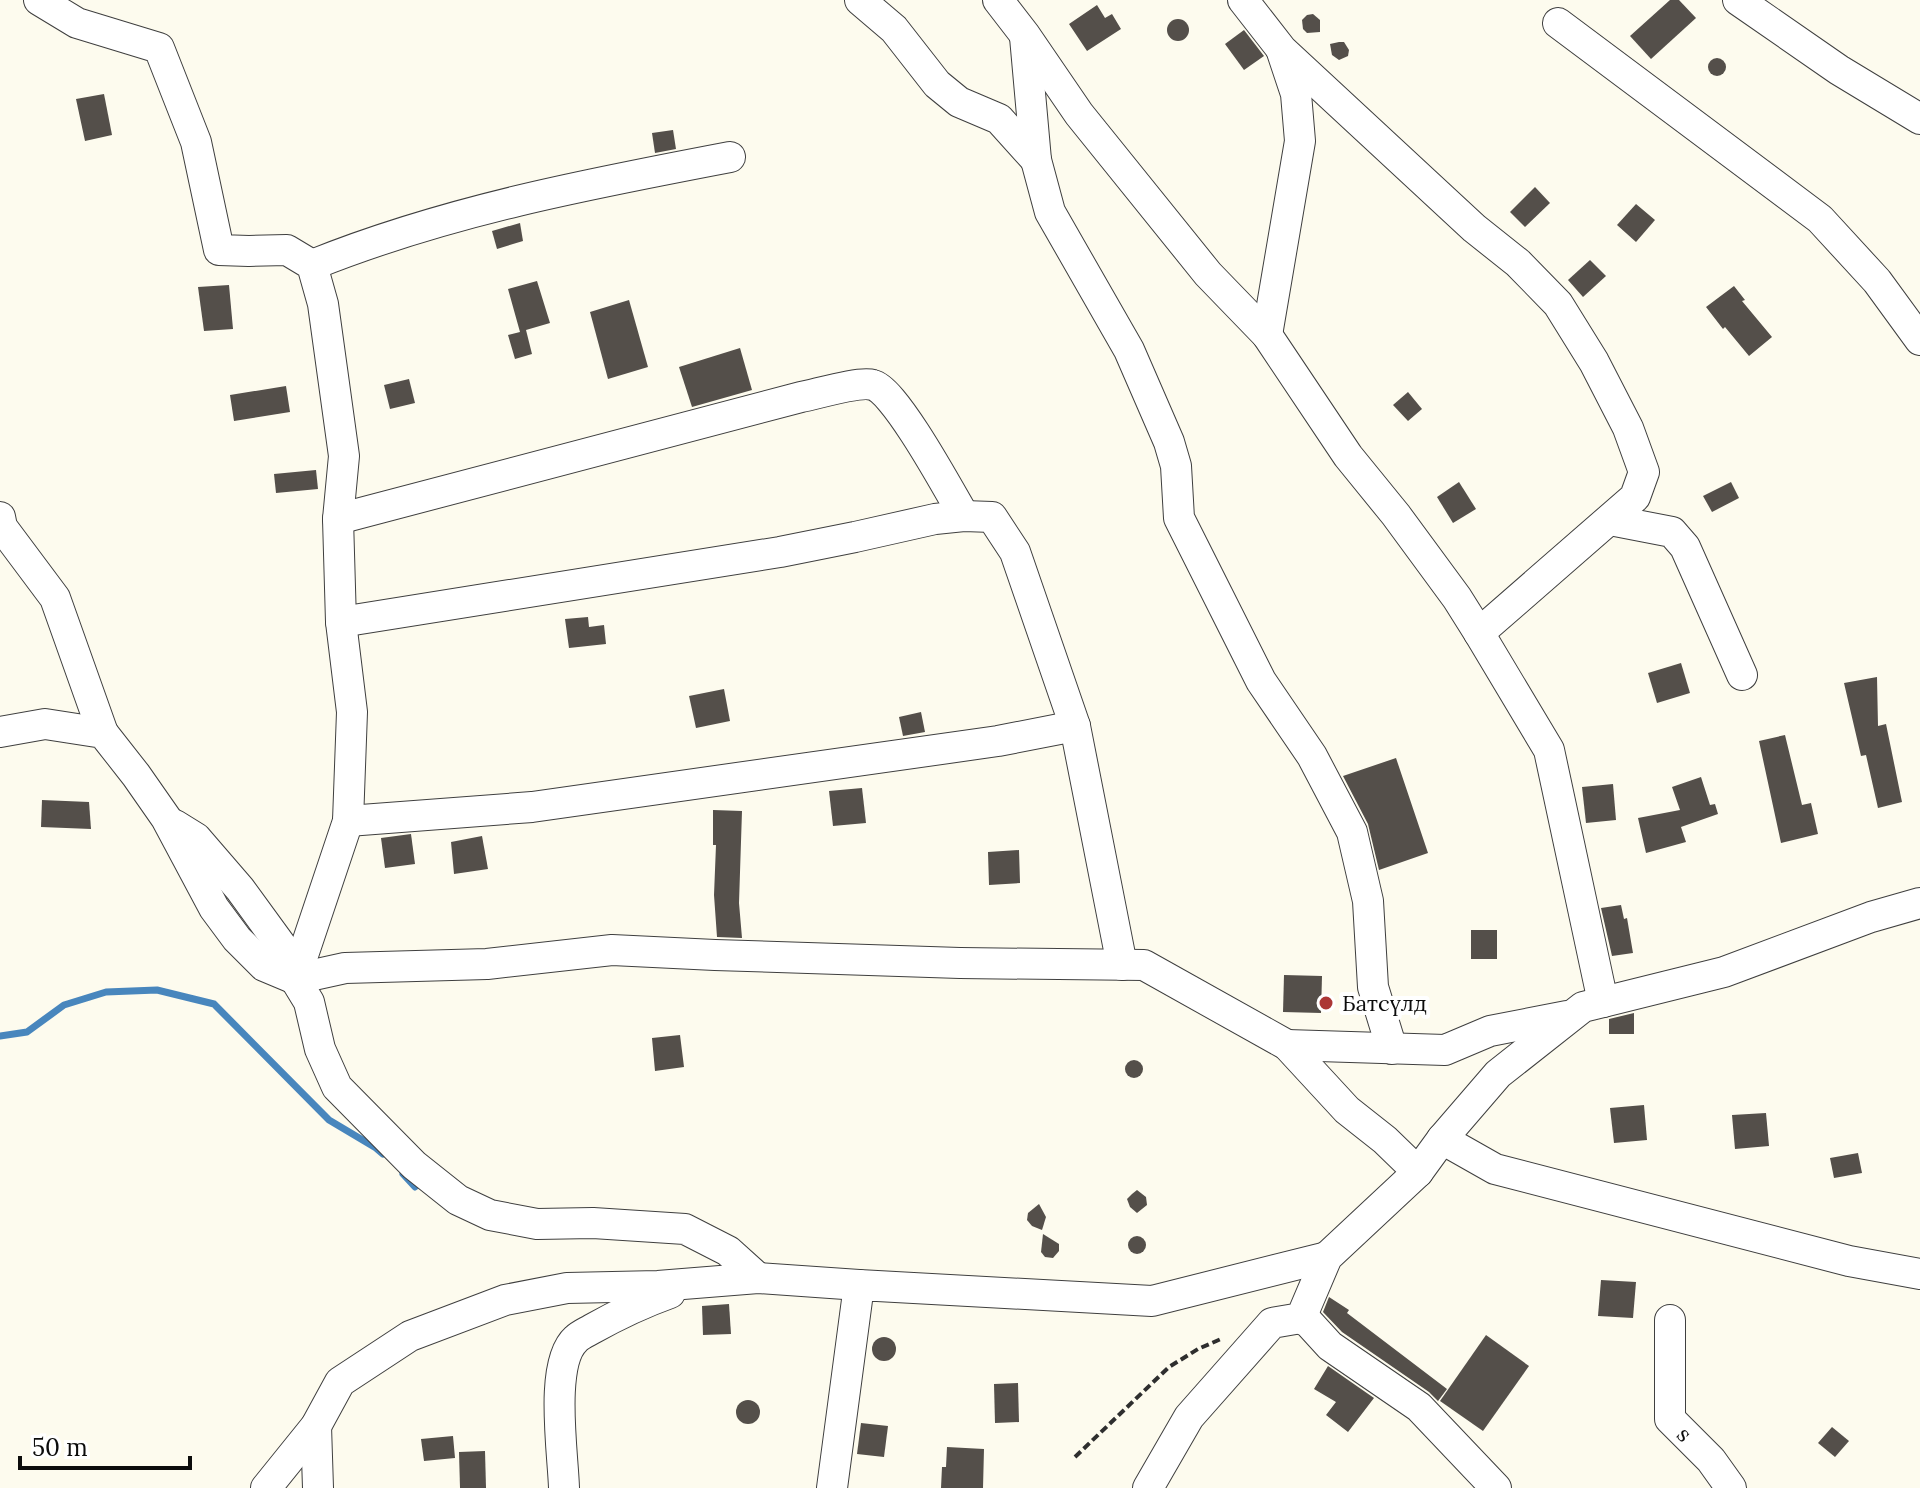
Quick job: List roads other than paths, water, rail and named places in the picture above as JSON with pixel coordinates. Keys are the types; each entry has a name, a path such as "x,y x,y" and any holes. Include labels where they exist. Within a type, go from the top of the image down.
{"street":[{"path":"39,0 77,23 159,48 196,142 219,250 287,250 312,265 323,304 344,456 338,519 341,622 352,712 348,821 295,979 309,1002 320,1049 337,1087 414,1165 458,1200 490,1215 537,1224 593,1223 685,1229 728,1251 758,1278"},
{"path":"860,0 894,29 937,84 959,102 999,119 1036,160"},
{"path":"998,0 1079,114 1168,225 1208,274 1267,335 1348,456 1405,526 1479,633 1549,750 1603,1002"},
{"path":"1243,0 1282,50 1474,228 1518,263 1558,304 1594,362 1628,428 1644,472 1635,497 1479,633"},
{"path":"1738,0 1839,70 1920,119"},
{"path":"1558,23 1820,219 1877,281 1920,340"},
{"path":"1025,35 1036,160 1050,212 1129,350 1169,442 1176,466 1179,518 1261,681 1312,756 1352,832 1368,901 1373,987 1392,1049"},
{"path":"1267,335 1300,141 1296,94 1282,50"},
{"path":"312,265 362,244 467,212 730,157"},
{"path":"338,519 801,397 869,383 881,387 890,397 964,516"},
{"path":"0,517 2,527 55,598 103,733 166,818 214,908 237,939 264,966 295,979 345,968 487,964 612,950 929,962 1144,965 1287,1045 1347,1110 1418,1172"},
{"path":"341,622 780,552 935,519 992,517 1015,552 1075,726 1122,965"},
{"path":"1610,520 1672,532 1679,539 1742,675"},
{"path":"0,732 45,724 103,733"},
{"path":"348,821 532,807 998,741 1075,726"},
{"path":"1301,1318 1327,1257 1418,1172 1498,1074 1583,1007 1724,972 1871,917 1920,903"},
{"path":"1287,1045 1445,1050 1490,1031 1573,1015"},
{"path":"1442,1139 1495,1169 1849,1261 1920,1274"},
{"path":"266,1488 316,1426 340,1382 410,1336 505,1300 567,1288 658,1286 758,1278 1152,1301 1327,1257"},
{"path":"564,1488 559,1390 563,1360 575,1339 646,1302 699,1283"},
{"path":"832,1488 859,1285"},
{"path":"1148,1488 1189,1417 1272,1323 1301,1318 1330,1346 1419,1407 1496,1488"},
{"name":"s","path":"1670,1320 1670,1419 1711,1460 1731,1488"},
{"path":"316,1426 318,1488"}],"waterway":[{"path":"0,1036 27,1032 64,1005 106,992 157,990 214,1004 329,1120 383,1154"},
{"path":"403,1174 415,1187"}],"place":[{"name":"Батсүлд","path":"1326,1003"}]}
